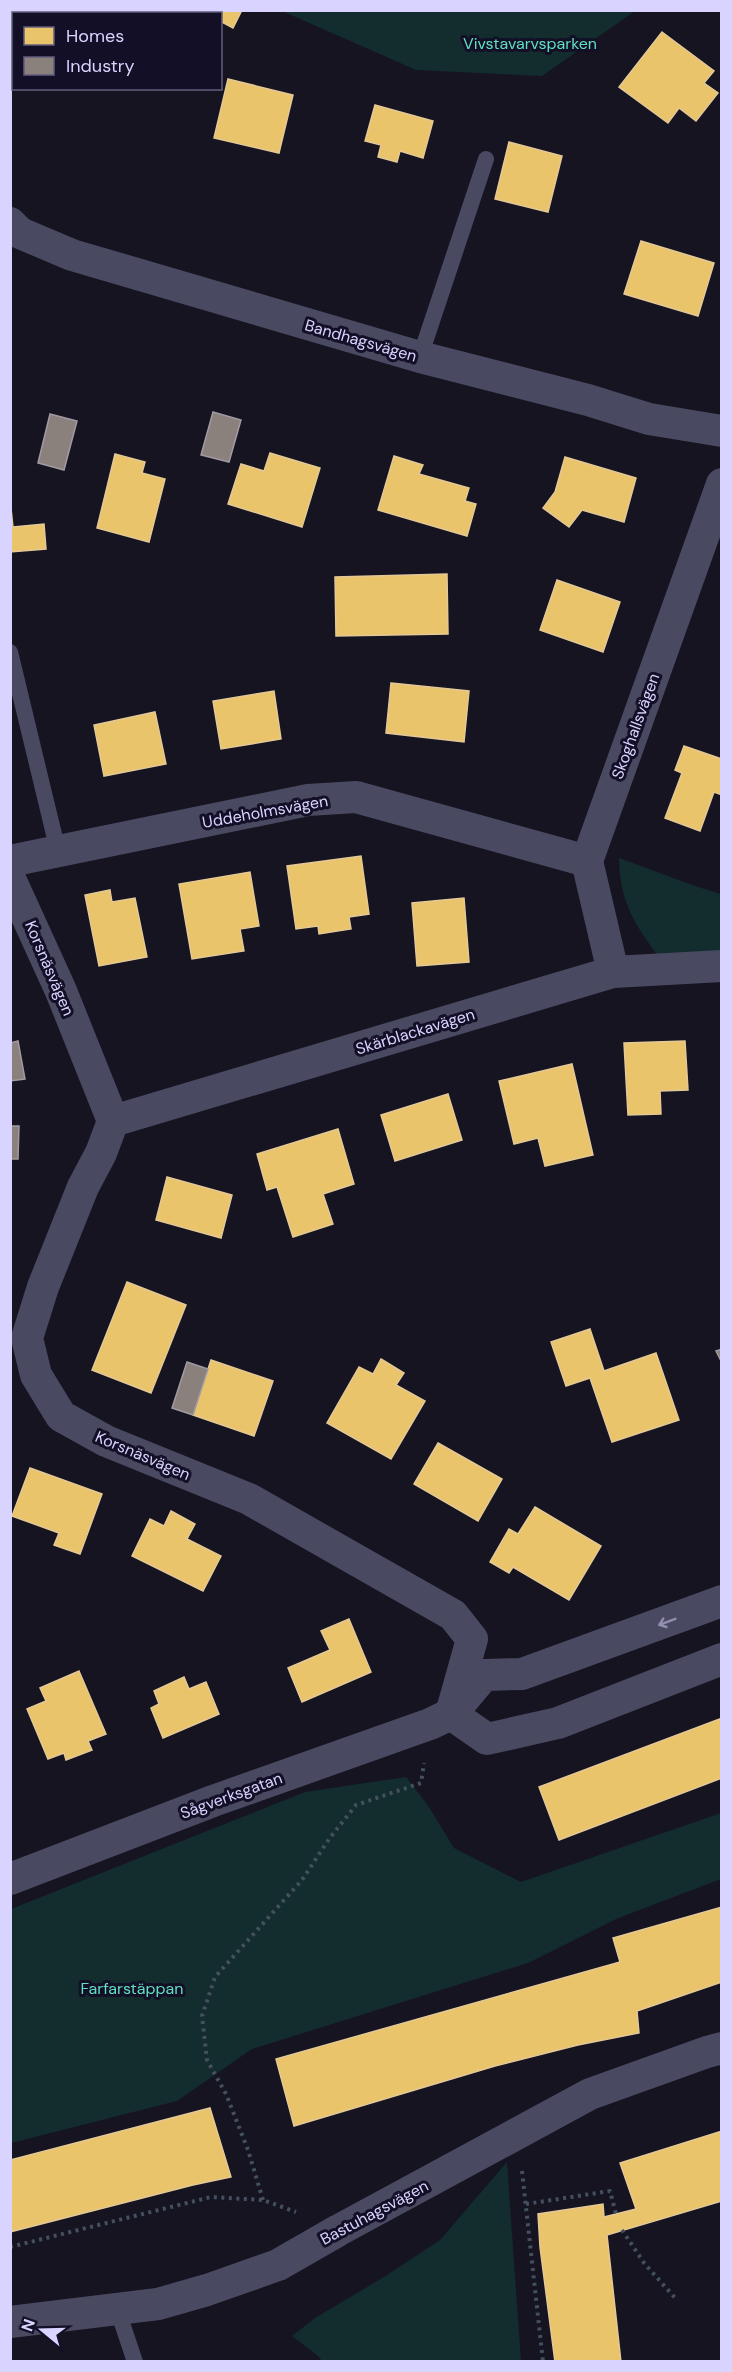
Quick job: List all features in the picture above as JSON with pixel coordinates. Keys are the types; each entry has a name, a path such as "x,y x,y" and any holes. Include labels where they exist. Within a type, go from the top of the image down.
{"street":[{"name":"Bandhagsvägen","path":"14,233 72,255 420,357 588,400 649,419 722,431"},
{"name":"Skoghallsvägen","path":"587,861 722,484"},
{"name":"Uddeholmsvägen","path":"10,861 308,801 356,797 587,861"},
{"path":"587,861 613,972"},
{"name":"Korsnäsvägen","path":"10,879 61,991 112,1121 101,1153 83,1187 47,1277 27,1338 36,1375 61,1416 106,1442 249,1498 453,1615 472,1639 440,1719"},
{"name":"Skärblackavägen","path":"112,1121 613,972 722,966"},
{"name":"Sågverksgatan","path":"10,1879 440,1719 484,1675 522,1674 722,1601"},
{"path":"440,1719 487,1739 558,1723 722,1659"},
{"name":"Bastuhagsvägen","path":"10,2322 158,2304 278,2265 590,2094 722,2048"}],"lane":[{"path":"420,357 486,159"},
{"path":"10,652 58,851"},
{"path":"117,2308 135,2361"}],"path":[{"path":"263,2200 249,2150 226,2094 207,2060 202,2016 215,1977 302,1880 329,1839 356,1805 421,1783 440,1719"},
{"path":"518,2134 543,2361"},
{"path":"526,2204 610,2191 616,2214"},
{"path":"10,2247 211,2197 263,2200 339,2230"},
{"path":"622,2230 644,2264 676,2299"}],"green space":[{"name":"Vivstavarvsparken","path":"282,11 635,11 542,76 416,70"},
{"path":"619,858 721,894 721,961 662,961 631,913 622,888"},
{"name":"Farfarstäppan","path":"406,1777 427,1804 454,1848 521,1882 721,1813 721,1879 616,1919 528,1963 252,2049 177,2101 11,2143 11,1909 305,1792"},
{"path":"507,2162 521,2361 322,2361 292,2336 315,2318 440,2240"}],"building: Homes":[{"path":"10,10 34,10 35,12 12,12 12,36 10,37"},
{"path":"128,10 151,10 152,12 126,12"},
{"path":"211,10 242,10 233,28 222,22 222,12 210,12"},
{"path":"662,32 714,71 704,83 718,93 696,121 679,108 668,123 619,87"},
{"path":"228,79 293,95 279,153 214,138"},
{"path":"375,105 433,121 423,158 400,151 397,162 378,157 381,145 365,141"},
{"path":"509,142 562,156 548,212 495,199"},
{"path":"641,241 714,263 698,316 624,294"},
{"path":"270,453 320,468 302,527 228,504 241,464 264,471"},
{"path":"115,454 145,462 142,473 165,479 149,542 97,528"},
{"path":"394,456 423,465 419,474 469,488 465,501 476,504 467,536 378,510"},
{"path":"565,457 636,478 624,522 582,510 569,527 543,508 555,492"},
{"path":"10,499 13,527 44,524 46,549 10,552"},
{"path":"447,574 448,634 336,636 335,577"},
{"path":"557,580 620,602 603,652 540,630"},
{"path":"391,683 469,691 464,742 386,733"},
{"path":"274,691 281,739 221,749 213,701"},
{"path":"155,712 166,764 104,776 94,725"},
{"path":"684,746 722,759 722,795 714,792 700,831 665,818 682,773 675,770"},
{"path":"361,856 369,914 349,917 351,929 319,934 318,926 296,929 287,866"},
{"path":"250,872 259,926 240,929 244,951 192,959 179,884"},
{"path":"110,890 112,902 135,898 147,957 99,966 85,895"},
{"path":"464,898 469,962 417,966 412,903"},
{"path":"685,1041 688,1090 660,1091 661,1114 628,1115 624,1043"},
{"path":"572,1064 593,1155 545,1166 538,1138 514,1144 499,1081"},
{"path":"448,1094 462,1140 395,1161 381,1115"},
{"path":"338,1129 354,1184 323,1194 333,1224 293,1237 277,1187 267,1190 257,1154"},
{"path":"167,1177 232,1195 221,1238 156,1220"},
{"path":"127,1282 186,1305 151,1393 92,1370"},
{"path":"590,1329 604,1371 656,1353 679,1420 612,1442 590,1378 566,1386 551,1342"},
{"path":"381,1359 404,1373 396,1385 425,1401 391,1459 327,1423 359,1367 373,1374"},
{"path":"211,1360 273,1381 254,1436 193,1415"},
{"path":"438,1443 502,1479 478,1521 414,1484"},
{"path":"30,1468 102,1494 80,1554 54,1545 59,1533 12,1516"},
{"path":"535,1507 601,1546 569,1600 513,1567 509,1573 490,1562 509,1529 518,1534"},
{"path":"171,1511 195,1524 187,1539 221,1556 203,1591 132,1556 150,1519 164,1526"},
{"path":"349,1619 371,1672 302,1702 288,1668 330,1650 321,1631"},
{"path":"79,1671 106,1734 88,1741 92,1750 66,1760 64,1753 48,1759 27,1709 46,1701 40,1688"},
{"path":"184,1677 189,1689 206,1682 219,1714 163,1738 151,1708 159,1704 154,1691"},
{"path":"722,1718 722,1778 559,1840 539,1787"},
{"path":"722,1907 722,1982 637,2011 639,2033 578,2045 495,2066 294,2126 276,2059 620,1962 613,1938"},
{"path":"210,2108 231,2177 10,2232 10,2160"},
{"path":"722,2131 722,2201 607,2235 621,2362 555,2362 538,2214 603,2204 604,2217 636,2209 620,2163"}],"building: Industry":[{"path":"213,412 241,420 229,462 201,455"},
{"path":"50,414 77,421 64,470 38,463"},
{"path":"18,1041 25,1079 10,1081 10,1043"},
{"path":"10,1126 19,1126 18,1159 10,1159"},
{"path":"722,1349 722,1363 716,1351"},
{"path":"187,1362 208,1369 193,1415 172,1408"}]}
